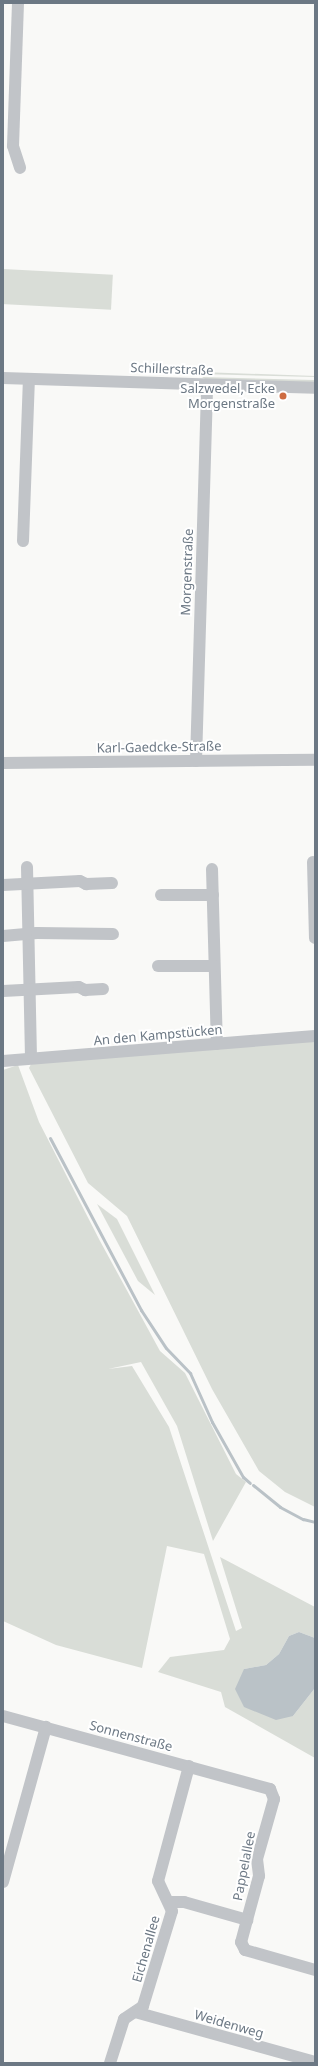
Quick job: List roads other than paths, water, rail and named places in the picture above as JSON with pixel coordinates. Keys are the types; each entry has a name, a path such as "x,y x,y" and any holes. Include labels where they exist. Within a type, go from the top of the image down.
{"street":[{"path":"18,3 13,146 20,168"},
{"name":"Schillerstraße","path":"3,378 315,388"},
{"path":"23,541 29,379"},
{"name":"Morgenstraße","path":"196,761 207,384"},
{"name":"Karl-Gaedcke-Straße","path":"3,763 315,760"},
{"path":"313,862 315,938"},
{"path":"27,867 28,989 31,1058"},
{"path":"212,869 217,1044"},
{"path":"3,885 26,885 51,881 112,883"},
{"path":"161,895 213,895"},
{"path":"3,936 78,932 86,936 113,934"},
{"path":"158,966 214,966"},
{"path":"3,991 79,987 85,990 104,989"},
{"name":"An den Kampstücken","path":"3,1061 315,1036"},
{"name":"Sonnenstraße","path":"3,1716 252,1784"},
{"path":"3,1882 46,1727"},
{"name":"Eichenallee","path":"110,2063 119,2029 124,2019 143,2006 148,1994 172,1911 170,1902 162,1893 158,1880 189,1766"},
{"name":"Pappelallee","path":"252,1784 270,1789 274,1799 257,1859 259,1876 247,1920 242,1946 245,1950 262,1956 315,1970"},
{"name":"Pappelallee","path":"170,1902 184,1902 247,1920"},
{"name":"Weidenweg","path":"135,2012 315,2062"}],"waterway":[{"path":"50,1138 141,1310 166,1348 190,1373 212,1422 243,1477 250,1483"},
{"path":"253,1485 280,1507 303,1519 315,1522"}],"place":[{"name":"Salzwedel, Ecke Morgenstraße","path":"283,396"}]}
